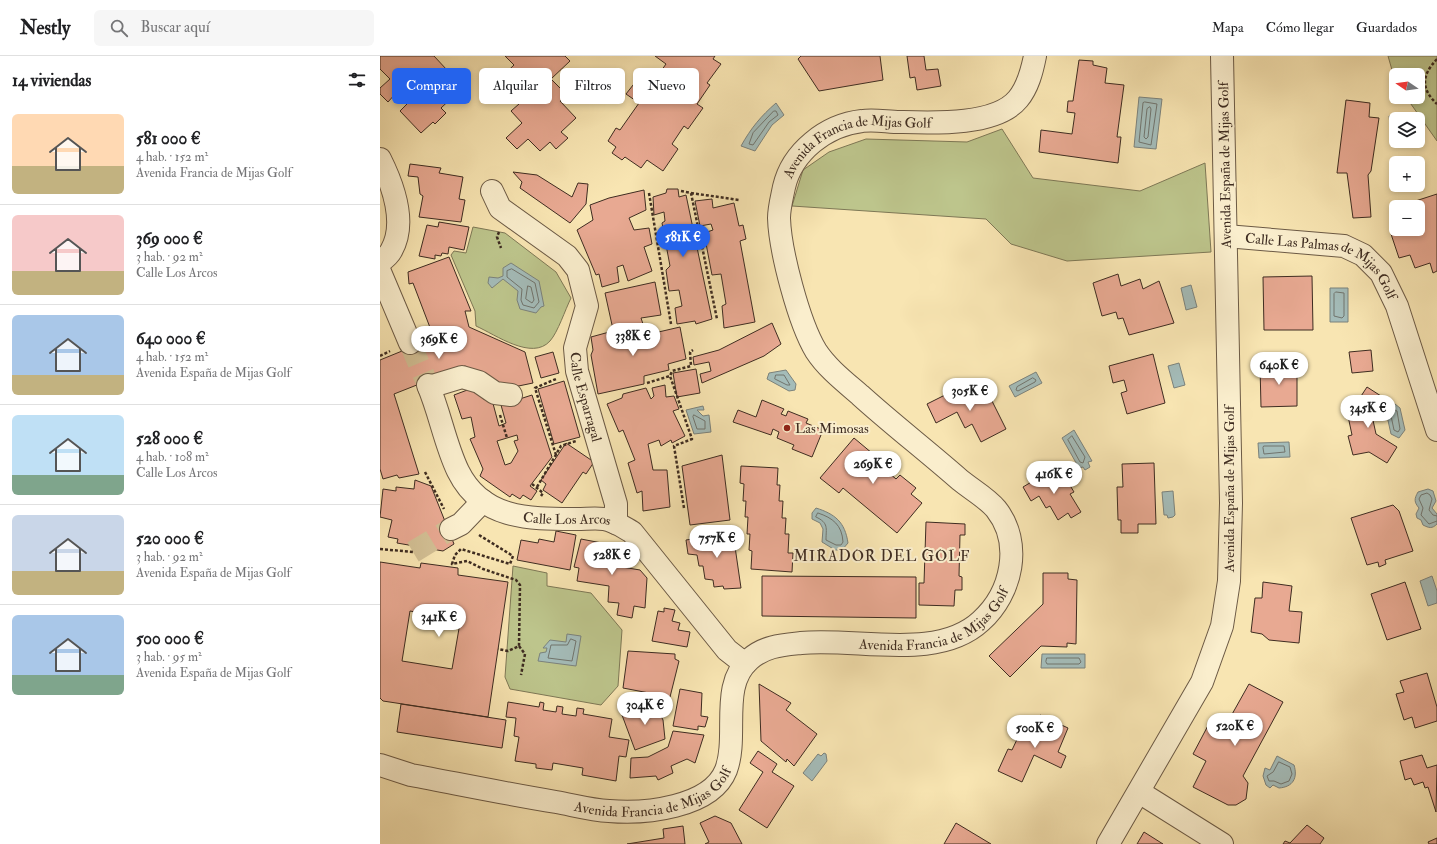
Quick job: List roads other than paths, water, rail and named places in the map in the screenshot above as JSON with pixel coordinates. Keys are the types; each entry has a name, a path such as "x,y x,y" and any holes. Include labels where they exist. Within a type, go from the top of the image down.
{"street":[{"name":"Avenida Francia de Mijas Golf","path":"380,765 411,775 608,811 645,811 684,804 710,791 726,772 732,741 732,703 737,680 745,664 765,650 783,645 823,641 909,645 938,642 966,632 982,620 1001,595 1008,579 1012,556 1010,534 995,509 884,416 834,372 816,352 801,318 784,255 779,215 785,182 802,151 818,138 839,127 862,121 912,123 970,121 994,114 1016,102 1027,84 1035,56"},
{"name":"Avenida España de Mijas Golf","path":"1108,844 1140,792 1202,682 1222,626 1229,581 1231,503 1222,56"},
{"path":"380,159 397,205 398,232 391,252 380,262"},
{"name":"Calle Esparragal","path":"492,191 500,208 567,256 578,270 587,306 575,348 577,371 616,504 616,523"},
{"name":"Calle Las Palmas de Mijas Golf","path":"1226,236 1344,246 1364,255 1381,273 1397,306 1437,430"},
{"path":"380,272 410,342"},
{"name":"Calle Los Arcos","path":"511,395 495,392 479,382 462,377 428,386 458,471 471,491 483,501 501,511 519,517 531,519 603,519 616,523 632,532 727,650 745,664"},
{"path":"456,526 483,501"},
{"path":"1140,792 1222,844"}],"water":[{"path":"1139,97 1162,99 1156,149 1134,147"},
{"path":"776,103 784,115 772,125 755,151 741,146 757,123"},
{"path":"511,263 539,281 544,306 541,307 536,313 520,309 517,300 518,291 503,279 492,288 488,283 489,277 498,278 503,276 503,268"},
{"path":"1191,285 1197,307 1186,310 1181,288"},
{"path":"1330,288 1348,288 1348,322 1330,322"},
{"path":"1179,363 1185,385 1174,388 1168,366"},
{"path":"786,370 796,384 795,390 789,391 767,379 769,373"},
{"path":"1036,372 1042,383 1015,397 1009,386"},
{"path":"1395,404 1400,408 1405,430 1399,438 1391,434 1385,407"},
{"path":"703,406 704,410 697,410 703,416 709,415 711,432 694,434 686,410"},
{"path":"1074,430 1092,461 1088,462 1090,467 1085,470 1083,467 1079,468 1062,438"},
{"path":"1289,442 1290,457 1259,458 1258,443"},
{"path":"1428,489 1433,491 1436,501 1432,508 1437,514 1437,524 1430,528 1423,525 1421,520 1417,518 1416,514 1419,508 1415,500 1418,492"},
{"path":"1173,491 1175,515 1168,518 1167,515 1164,515 1162,492"},
{"path":"816,508 834,516 842,524 848,543 842,550 835,550 822,542 823,529 820,523 812,519 812,513"},
{"path":"1432,576 1437,591 1437,603 1428,606 1420,581"},
{"path":"567,634 581,636 576,666 538,661 540,653 546,652 547,648 543,648 550,640 566,642"},
{"path":"1042,654 1085,654 1085,668 1041,668"},
{"path":"824,753 826,754 827,761 812,781 803,773 818,754 821,756"},
{"path":"1277,756 1294,765 1295,778 1288,786 1279,788 1273,785 1270,788 1266,785 1263,776 1265,768 1270,770"}],"tunnel":[{"path":"410,343 428,385"},
{"path":"413,552 451,529"}],"place":[{"name":"Las Mimosas","path":"787,428"}],"district":[{"name":"MIRADOR DEL GOLF","path":"882,556"}]}
